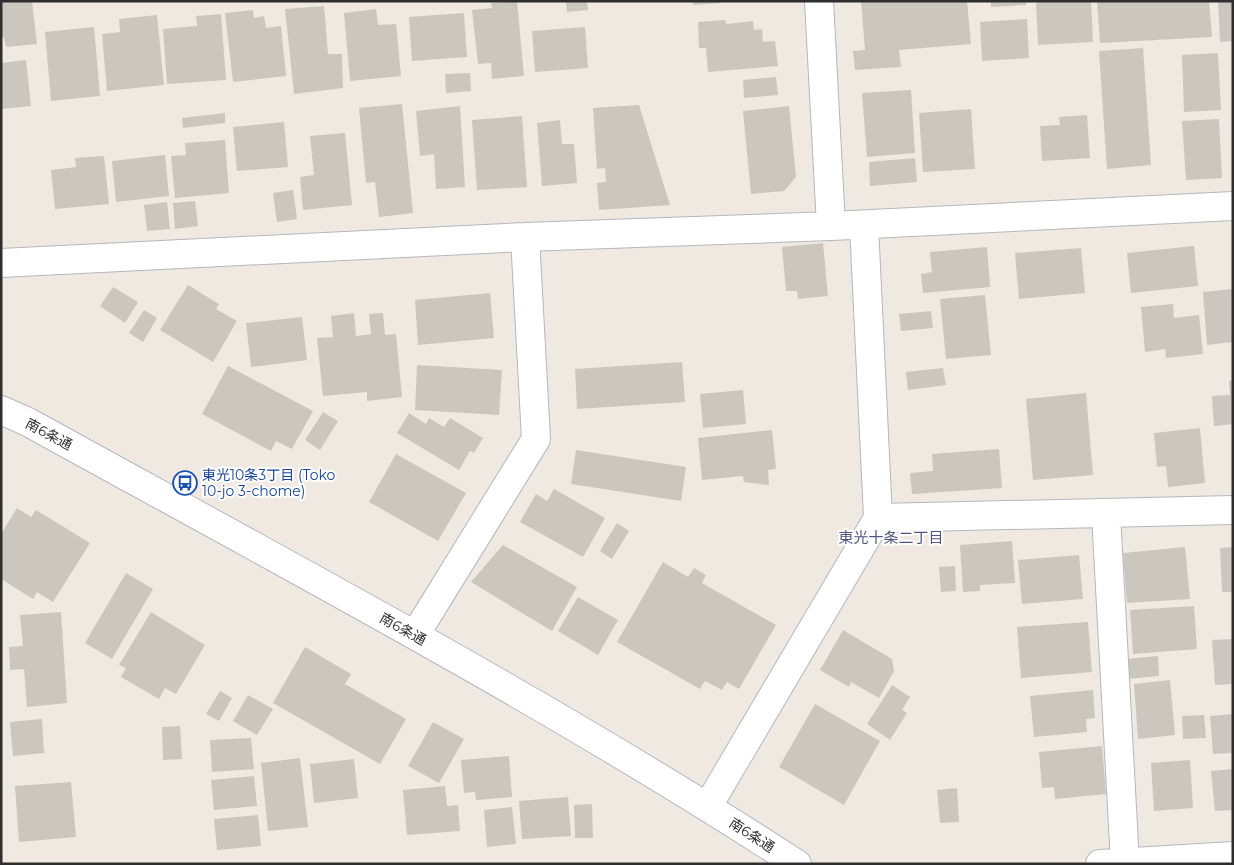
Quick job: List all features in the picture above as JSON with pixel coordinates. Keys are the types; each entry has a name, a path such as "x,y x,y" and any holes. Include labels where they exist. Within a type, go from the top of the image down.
{"street":[{"path":"819,1 831,226"},
{"path":"1,263 526,237 864,225 1233,206"},
{"path":"708,806 878,518 864,225"},
{"path":"415,635 536,439 526,237"},
{"name":"南6条通","path":"1,410 28,422 415,635 708,806 797,864"},
{"path":"878,518 1233,510"},
{"path":"1106,514 1113,863 1233,856"}],"building":[{"path":"1,1 32,1 37,44 6,47 4,37 1,37"},
{"path":"517,1 524,76 492,79 491,63 478,64 472,10 492,8 491,3"},
{"path":"566,1 587,1 588,10 567,12"},
{"path":"693,1 720,1 720,3 693,5"},
{"path":"861,1 967,1 971,44 899,50 901,67 855,70 853,51 865,50"},
{"path":"991,1 1026,1 1026,5 991,7"},
{"path":"1036,1 1091,1 1093,42 1038,45"},
{"path":"1097,1 1209,1 1212,37 1100,43"},
{"path":"1218,1 1233,1 1233,41 1220,42"},
{"path":"324,6 328,54 342,54 343,88 294,94 285,9"},
{"path":"376,9 378,25 396,24 401,76 350,81 344,13"},
{"path":"253,10 254,18 264,16 266,28 281,26 286,76 233,82 225,13"},
{"path":"464,13 467,57 412,61 409,17"},
{"path":"221,14 226,80 167,84 163,29 197,26 196,16"},
{"path":"157,15 164,85 107,91 102,34 120,32 119,19"},
{"path":"1027,19 1029,58 982,61 980,22"},
{"path":"725,20 726,24 753,21 754,30 762,29 763,42 775,41 778,66 708,72 706,48 699,48 698,22"},
{"path":"94,27 100,96 51,101 45,32"},
{"path":"585,27 588,68 535,72 532,31"},
{"path":"1143,48 1151,165 1107,169 1099,51"},
{"path":"1218,53 1221,110 1184,112 1182,55"},
{"path":"26,60 31,106 1,109 1,63"},
{"path":"470,73 471,91 446,93 445,74"},
{"path":"776,77 778,95 744,98 743,80"},
{"path":"911,90 915,153 867,157 862,93"},
{"path":"402,104 413,213 379,217 375,182 366,183 359,108"},
{"path":"639,105 670,205 599,210 597,183 606,182 605,168 597,169 593,108"},
{"path":"460,106 465,187 436,189 434,154 420,156 416,111"},
{"path":"789,106 796,177 784,191 751,194 743,111"},
{"path":"971,109 975,169 923,172 919,113"},
{"path":"225,113 225,123 183,128 182,118"},
{"path":"1087,115 1090,158 1042,161 1040,126 1060,125 1059,117"},
{"path":"522,116 527,187 477,190 472,120"},
{"path":"1219,119 1222,178 1186,180 1182,121"},
{"path":"560,120 562,144 574,144 577,183 542,186 537,123"},
{"path":"284,122 288,167 237,171 233,127"},
{"path":"345,133 352,205 303,210 300,177 314,175 310,136"},
{"path":"225,140 229,193 175,198 171,156 186,155 185,143"},
{"path":"165,155 169,196 116,202 112,161"},
{"path":"104,156 109,204 55,209 51,170 76,167 75,158"},
{"path":"915,158 917,182 870,186 869,162"},
{"path":"293,190 297,219 277,222 273,193"},
{"path":"195,201 198,226 175,229 173,203"},
{"path":"167,202 170,229 147,231 144,205"},
{"path":"823,243 828,296 798,299 797,291 786,291 782,247"},
{"path":"1194,246 1198,286 1131,293 1127,253"},
{"path":"987,247 990,287 923,293 921,274 932,272 930,252"},
{"path":"1081,248 1085,293 1019,299 1015,253"},
{"path":"188,285 219,304 216,309 237,321 213,362 160,330"},
{"path":"113,287 138,302 125,323 100,306"},
{"path":"1233,289 1233,342 1207,345 1203,292"},
{"path":"490,293 494,338 418,345 415,300"},
{"path":"985,295 991,355 946,359 940,299"},
{"path":"1173,304 1174,318 1199,315 1203,354 1166,358 1165,349 1145,352 1141,307"},
{"path":"144,310 157,318 143,342 129,333"},
{"path":"931,311 933,328 901,331 899,314"},
{"path":"354,313 356,336 371,334 369,314 383,313 385,335 396,334 402,397 367,401 367,392 323,396 317,338 333,337 331,316"},
{"path":"302,317 307,360 251,367 246,323"},
{"path":"682,362 685,402 577,409 575,369"},
{"path":"417,365 502,370 499,415 415,410"},
{"path":"228,366 313,411 292,449 276,441 271,451 202,414"},
{"path":"943,368 946,385 908,390 906,372"},
{"path":"1233,380 1233,424 1214,426 1212,396 1230,395 1229,381"},
{"path":"743,390 746,424 703,428 700,394"},
{"path":"1086,393 1093,475 1033,480 1026,399"},
{"path":"323,412 338,421 320,450 305,440"},
{"path":"409,413 426,424 429,418 444,427 450,418 483,438 474,453 470,451 459,470 397,433"},
{"path":"1200,428 1205,483 1168,487 1166,466 1157,467 1154,433"},
{"path":"772,430 776,469 768,470 769,485 744,482 743,476 702,480 698,438"},
{"path":"999,449 1002,488 912,494 910,473 933,471 932,454"},
{"path":"576,450 686,467 681,501 571,484"},
{"path":"396,454 466,493 438,541 369,502"},
{"path":"554,489 605,518 583,557 520,522 536,494 547,501"},
{"path":"17,508 31,517 36,510 90,543 53,602 37,592 33,599 1,579 1,534"},
{"path":"617,523 629,531 612,559 600,551"},
{"path":"1012,541 1015,583 980,585 980,591 963,592 960,545"},
{"path":"503,545 577,587 552,631 471,582"},
{"path":"1185,547 1190,599 1127,603 1123,553"},
{"path":"1233,547 1233,592 1222,592 1220,548"},
{"path":"1079,555 1083,599 1022,604 1018,560"},
{"path":"663,562 688,577 694,568 706,575 702,583 776,625 739,689 727,682 722,690 705,681 700,689 617,642"},
{"path":"955,566 956,591 941,592 939,567"},
{"path":"126,573 153,589 112,659 85,643"},
{"path":"578,597 618,620 598,655 558,631"},
{"path":"1194,606 1197,649 1133,654 1130,610"},
{"path":"61,612 67,703 27,707 24,669 10,670 9,647 23,646 20,615"},
{"path":"151,612 205,645 176,694 165,688 159,699 121,677 126,668 119,665"},
{"path":"1088,622 1092,672 1021,678 1017,627"},
{"path":"843,630 892,659 894,671 879,698 851,682 849,687 820,670"},
{"path":"1233,639 1233,684 1215,685 1212,640"},
{"path":"305,647 351,674 345,684 406,719 380,764 273,703"},
{"path":"1158,656 1159,676 1127,679 1126,659"},
{"path":"1170,680 1175,735 1138,739 1134,684"},
{"path":"892,685 910,697 902,710 907,713 890,740 867,724"},
{"path":"1093,690 1095,718 1086,719 1087,732 1034,737 1030,696"},
{"path":"220,691 232,698 219,721 206,714"},
{"path":"248,695 273,709 257,735 233,721"},
{"path":"815,704 880,741 844,805 779,767"},
{"path":"1233,714 1233,753 1213,754 1210,716"},
{"path":"1204,715 1206,738 1183,739 1182,716"},
{"path":"42,719 44,753 13,756 10,722"},
{"path":"433,722 464,739 439,783 408,766"},
{"path":"180,726 182,759 163,760 162,727"},
{"path":"251,738 254,769 212,772 210,740"},
{"path":"1102,746 1106,794 1055,799 1054,787 1042,788 1039,752"},
{"path":"509,756 512,797 476,800 475,792 464,793 461,760"},
{"path":"300,758 308,827 268,831 261,763"},
{"path":"354,759 358,798 314,803 310,764"},
{"path":"1190,760 1193,808 1154,811 1151,763"},
{"path":"1233,769 1233,810 1215,811 1211,771"},
{"path":"254,776 257,806 214,810 211,780"},
{"path":"71,782 76,837 19,842 15,786"},
{"path":"445,786 447,806 458,805 460,831 407,835 403,790"},
{"path":"957,788 959,822 940,823 937,790"},
{"path":"568,797 571,836 522,839 519,801"},
{"path":"592,804 593,838 575,838 574,805"},
{"path":"512,807 516,844 487,847 484,810"},
{"path":"258,815 261,846 217,850 214,819"}],"place":[{"name":"東光10条3丁目 (Toko 10-jo 3-chome)","path":"185,483"}],"district":[{"name":"東光十条二丁目","path":"891,537"}]}
